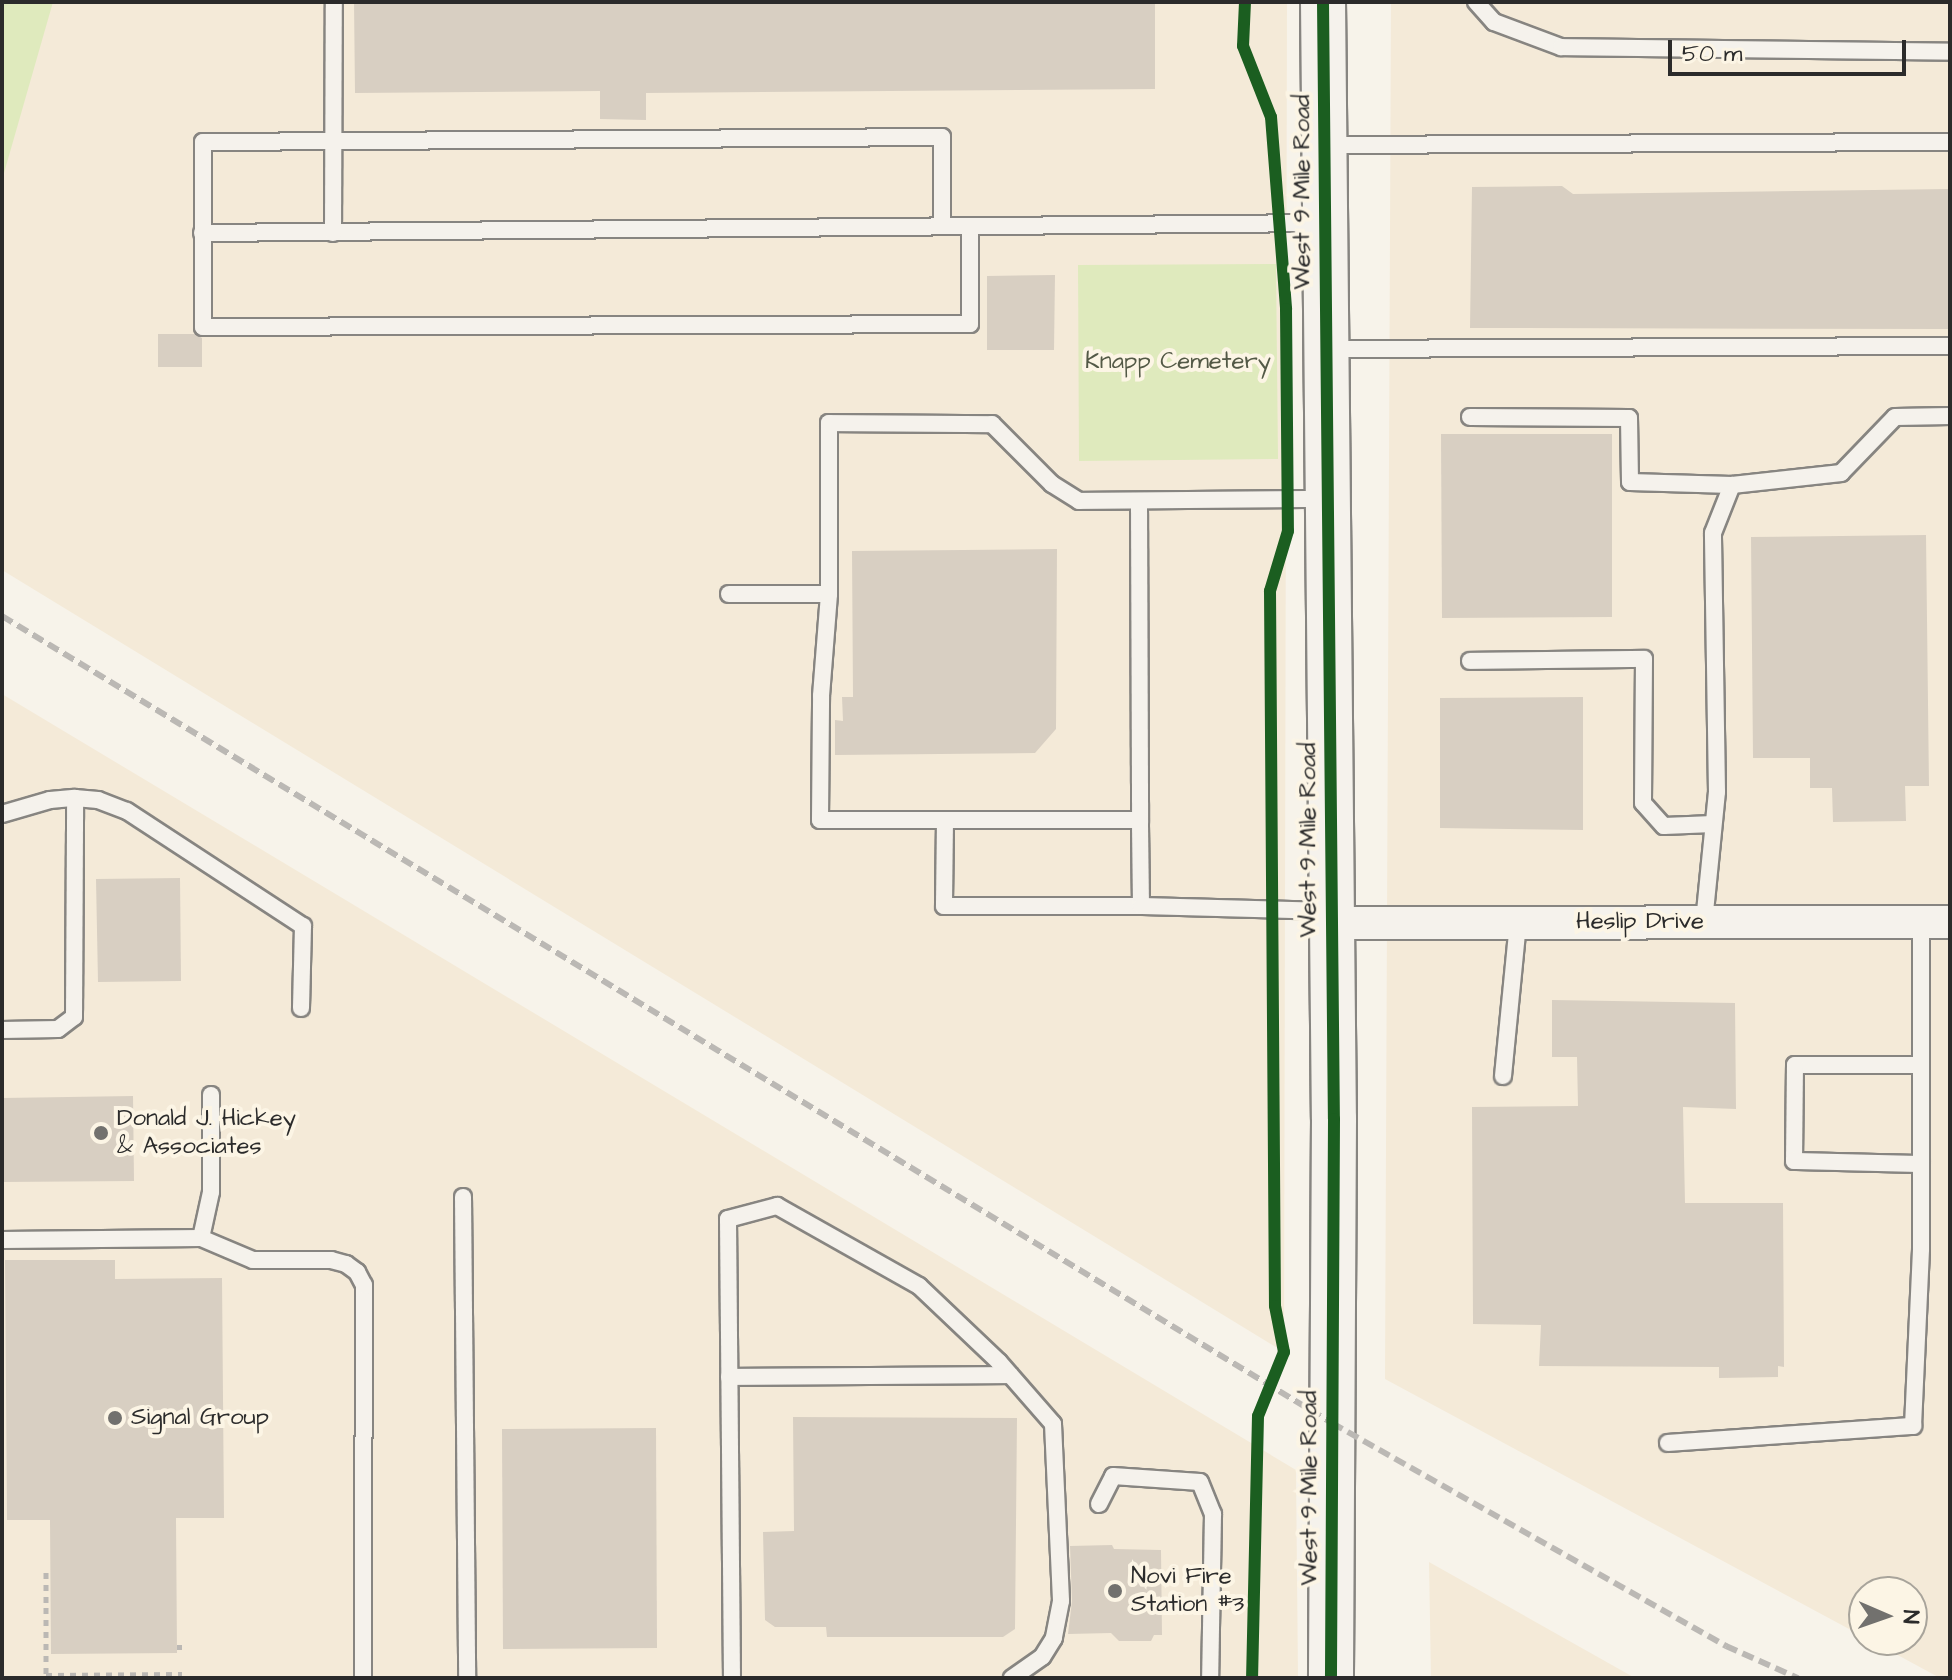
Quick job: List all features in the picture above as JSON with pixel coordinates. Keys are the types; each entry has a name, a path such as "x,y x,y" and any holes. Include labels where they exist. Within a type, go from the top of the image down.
{"street":[{"name":"West 9 Mile Road","path":"1323,2 1331,917 1331,1678"},
{"name":"Heslip Drive","path":"1331,917 1518,923 1936,922"}],"lane":[{"path":"333,233 334,2"},
{"path":"1476,2 1494,22 1561,47 1950,52"},
{"path":"942,226 942,137 203,142 203,327 970,324 970,226"},
{"path":"1324,145 1950,142"},
{"path":"202,233 1325,223"},
{"path":"1326,349 1950,346"},
{"path":"1470,417 1629,418 1630,482 1732,485 1841,473 1895,417 1950,416"},
{"path":"1140,820 820,820 821,696 829,594 829,423 992,424 1052,484 1070,498 1088,502 1328,499"},
{"path":"1704,922 1717,792 1713,533 1732,485"},
{"path":"1139,502 1141,906"},
{"path":"729,594 829,594"},
{"path":"1470,661 1644,659 1643,803 1664,826 1713,824"},
{"path":"2,1030 58,1029 74,1017 75,798"},
{"path":"2,814 50,800 75,798 98,800 127,811 303,926 301,1008"},
{"path":"945,821 944,906 1141,906 1331,917"},
{"path":"1668,1443 1913,1426 1921,1065 1936,922"},
{"path":"1503,1076 1518,923"},
{"path":"1921,1065 1795,1065 1794,1161 1921,1164"},
{"path":"201,1238 211,1192 211,1095"},
{"path":"463,1197 467,1678"},
{"path":"732,1678 728,1219 777,1206 919,1286 1010,1375 1053,1424 1061,1601 1054,1638 1048,1648 1042,1657 1012,1678"},
{"path":"2,1240 201,1238 253,1260 331,1260 346,1264 357,1272 364,1285 363,1678"},
{"path":"729,1377 1010,1375"},
{"path":"1099,1504 1113,1476 1200,1482 1213,1514 1210,1678"}],"path":[{"path":"46,1572 46,1675 182,1674"}],"shaded area":[{"path":"2,2 1287,2 1284,1352 2,570"},
{"path":"1391,2 1950,2 1950,1678 1940,1678 1899,1656 1928,1656 1928,1576 1848,1576 1848,1628 1385,1379"},
{"path":"2,694 1296,1470 1298,1678 2,1678"},
{"path":"1429,1562 1635,1678 1431,1678"}],"green space":[{"path":"2,2 53,2 2,180"},
{"name":"Knapp Cemetery","path":"1276,264 1278,459 1079,461 1078,265"}],"building":[{"path":"354,2 1155,2 1155,89 646,93 646,120 600,119 600,91 355,93"},
{"path":"1562,186 1573,194 1950,189 1950,329 1470,328 1472,187"},
{"path":"1055,275 1054,350 987,350 987,276"},
{"path":"158,334 195,334 202,338 202,367 158,367"},
{"path":"1441,434 1612,434 1612,617 1442,618"},
{"path":"1926,535 1929,786 1905,786 1906,821 1833,822 1832,788 1810,788 1810,758 1753,758 1751,537"},
{"path":"1057,549 1056,729 1035,753 835,755 835,720 843,721 842,697 853,697 852,551"},
{"path":"1583,697 1583,830 1440,828 1440,698"},
{"path":"180,878 181,981 98,982 96,879"},
{"path":"1552,1000 1735,1003 1736,1109 1683,1107 1685,1203 1783,1203 1784,1367 1778,1366 1778,1377 1719,1378 1719,1367 1539,1366 1541,1325 1473,1324 1472,1107 1578,1106 1577,1057 1552,1057"},
{"path":"133,1096 134,1181 3,1182 3,1098"},
{"name":"Signal Group","path":"5,1260 115,1260 115,1279 222,1278 224,1518 176,1518 177,1653 51,1654 50,1520 7,1520"},
{"path":"793,1417 1017,1418 1015,1629 1003,1637 827,1637 826,1627 775,1627 765,1620 763,1532 794,1531"},
{"path":"656,1428 657,1648 503,1649 502,1429"},
{"name":"Novi Fire Station #3","path":"1112,1545 1114,1549 1161,1550 1162,1635 1154,1635 1151,1641 1119,1641 1111,1633 1068,1634 1072,1601 1070,1546"}],"railway":[{"path":"2,616 1332,1423 1726,1646 1798,1678"}],"cycle path":[{"path":"1245,2 1243,46 1271,117 1286,309 1288,531 1270,591 1275,1306 1284,1352 1258,1416 1252,1678"},
{"path":"1323,2 1334,1119 1331,1678"}],"place":[{"name":"Donald J. Hickey & Associates","path":"101,1133"},
{"name":"Signal Group","path":"115,1418"},
{"name":"Novi Fire Station #3","path":"1115,1591"}]}
